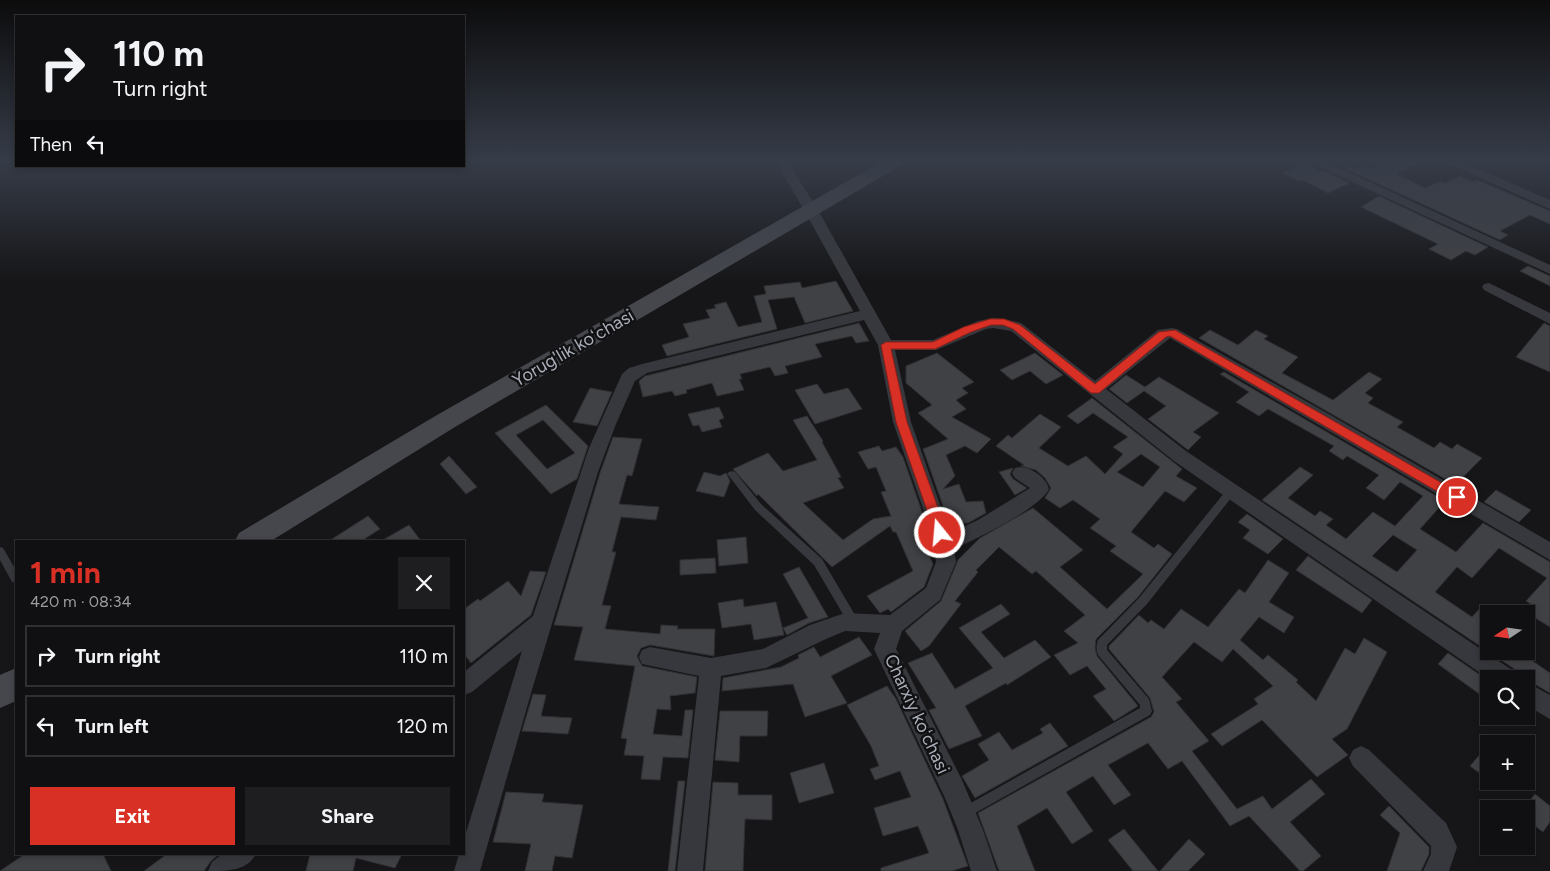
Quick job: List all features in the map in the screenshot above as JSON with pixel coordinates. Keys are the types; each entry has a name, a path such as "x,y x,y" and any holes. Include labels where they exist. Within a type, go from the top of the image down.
{"main road":[{"name":"Yorug'lik koʻchasi","path":"251,540 446,421 829,200"},
{"path":"0,692 15,684"}],"street":[{"name":"Charxiy koʻchasi","path":"805,200 886,345 902,422 937,520 944,546 946,562 942,577 933,594 894,625 885,649 893,672 914,708 964,813 978,869"},
{"path":"1397,200 1550,270"},
{"path":"1538,200 1550,205"},
{"path":"1489,287 1550,319"},
{"path":"467,871 519,690 541,621 605,427 628,378 635,372 868,314"},
{"path":"886,345 935,345 967,329 990,322 1004,322 1016,327 1180,456 1495,670"},
{"path":"1095,390 1163,334 1172,333 1329,422 1550,552"},
{"path":"944,546 985,525 1037,493 1040,489 1039,485 1021,473"},
{"path":"465,684 541,621"},
{"path":"650,657 711,668 766,658 818,632 845,622 894,625"},
{"path":"690,871 711,668"},
{"path":"1535,698 1550,708"},
{"path":"1361,758 1437,832 1445,843 1436,871"}],"lane":[{"path":"732,474 762,511 818,562 855,623"},
{"path":"964,813 1146,711 1145,703 1102,652 1102,643 1143,601 1232,490"},
{"path":"0,551 15,577"}],"building":[{"path":"1373,200 1387,200 1488,247 1475,255 1466,251 1451,260 1429,249 1438,244 1361,207"},
{"path":"1413,200 1523,200 1550,211 1550,224 1530,215 1500,231 1508,235 1500,240"},
{"path":"1528,266 1550,276 1550,286 1520,271"},
{"path":"836,281 853,311 805,323 794,297 768,300 777,329 667,356 662,345 689,337 683,324 710,318 706,310 716,308 714,305 726,302 738,327 762,322 754,296 766,294 764,286 800,282 802,288"},
{"path":"859,323 869,341 856,343 852,336 815,344 822,357 785,366 788,373 775,376 770,367 740,374 742,379 739,379 744,390 717,396 712,383 686,390 687,393 675,396 672,391 643,397 639,381 645,376"},
{"path":"1544,323 1550,326 1550,372 1516,357"},
{"path":"1210,330 1238,345 1256,330 1268,336 1264,339 1298,357 1282,373 1333,400 1369,372 1382,379 1365,393 1373,398 1368,403 1403,422 1397,427 1434,448 1440,442 1452,449 1457,444 1482,458 1463,477 1469,480 1461,488 1199,338"},
{"path":"937,353 974,382 962,388 968,393 956,400 966,409 952,417 991,439 977,453 965,446 946,455 955,476 943,489 959,484 966,502 983,501 986,513 968,523 949,523 923,449 948,439 918,413 932,405 906,383 906,366"},
{"path":"1035,353 1063,375 1046,384 1030,371 1012,380 1000,370"},
{"path":"1224,372 1445,501 1420,529 1456,552 1483,523 1550,562 1550,627 1535,618 1535,605 1526,601 1547,578 1499,548 1472,578 1457,567 1435,592 1472,617 1480,608 1480,646 1262,500 1300,467 1313,475 1288,498 1315,516 1320,511 1333,519 1326,525 1346,539 1373,512 1395,526 1423,496 1400,482 1384,500 1366,488 1379,475 1347,456 1343,460 1329,451 1334,446 1268,409 1259,416 1236,402 1249,392 1220,374","holes":["1393,535 1417,550 1397,572 1372,556"]},
{"path":"1126,375 1145,387 1159,377 1219,413 1193,432 1201,437 1188,450 1148,419 1166,406 1144,391 1127,403 1109,389"},
{"path":"817,384 824,394 848,388 862,409 815,424 795,390"},
{"path":"590,388 612,392 597,426 573,422"},
{"path":"1092,398 1182,469 1176,476 1197,488 1184,502 1165,491 1131,532 1154,548 1158,544 1172,554 1138,597 1096,639 1095,648 1097,656 1138,706 1114,721 1093,696 1106,689 1087,666 1070,675 1054,655 1078,643 1064,631 1085,615 1036,571 1032,574 999,547 976,570 978,572 955,601 961,604 929,646 921,651 905,631 941,601 958,560 980,538 1033,508 1083,550 1060,567 1107,609 1143,574 1110,551 1116,546 1090,528 1100,519 1073,500 1060,508 1045,498 1051,488 1045,478 1036,470 1021,466 1024,465 996,446 1008,435 1012,438 1040,414 1061,427 1039,448 1068,466 1086,456 1105,474 1123,454 1113,447 1128,437 1093,413 1078,424 1067,416","holes":["1141,454 1160,467 1143,487 1117,472"]},
{"path":"546,405 588,446 577,479 551,494 495,433","holes":["543,420 575,453 547,469 516,435"]},
{"path":"719,407 724,418 719,420 722,427 702,432 699,425 693,426 688,414"},
{"path":"807,416 823,441 841,477 838,478 844,488 803,503 843,540 873,519 891,516 881,492 886,491 876,467 868,469 858,452 879,446 882,451 896,447 903,457 927,526 917,528 933,564 924,587 891,612 888,609 880,613 867,596 913,571 896,532 893,532 890,526 832,567 758,494 757,496 733,469 768,453 783,471 817,460 793,420"},
{"path":"613,437 642,439 632,476 627,475 619,504 659,507 656,520 621,517 612,552 616,552 602,605 611,606 605,629 660,634 661,625 678,626 677,629 715,629 714,656 650,645 641,648 637,656 642,666 697,677 695,693 670,696 671,710 657,709 653,734 682,736 685,710 693,710 688,758 663,757 660,780 641,779 644,756 624,755 627,739 621,738 635,666 574,660 583,627 554,625 600,473"},
{"path":"449,456 477,487 466,494 440,464"},
{"path":"1013,468 1010,474 1013,479 1027,488 1015,495 999,472"},
{"path":"704,472 720,476 726,473 730,481 724,497 696,491"},
{"path":"1496,490 1531,510 1519,522 1484,502"},
{"path":"1247,514 1283,539 1268,554 1243,538 1250,530 1238,522"},
{"path":"368,516 380,529 363,540 331,540"},
{"path":"409,525 420,540 383,540"},
{"path":"746,537 748,563 719,566 717,540"},
{"path":"1308,556 1372,600 1362,613 1296,570"},
{"path":"715,558 716,573 680,575 680,560"},
{"path":"1268,560 1289,573 1269,602 1294,617 1284,633 1259,617 1240,640 1263,660 1268,655 1298,680 1296,682 1316,701 1345,648 1355,654 1364,638 1387,652 1347,729 1332,739 1348,755 1317,777 1262,720 1222,746 1211,734 1258,704 1254,699 1273,686 1233,649 1222,662 1194,642 1162,677 1182,699 1176,702 1209,741 1192,751 1237,809 1263,796 1272,809 1311,779 1325,794 1290,822 1321,856 1303,871 1300,871 1249,816 1230,826 1182,761 1168,769 1148,743 1108,765 1131,795 1114,805 1093,776 1066,792 1093,831 1072,844 1047,808 1017,826 1035,871 999,871 978,813 1151,717 1154,712 1150,698 1109,649 1109,646 1139,615 1148,623 1151,620 1164,629 1181,609 1208,627 1239,589 1245,593"},
{"path":"799,567 828,617 809,623 787,635 783,628 808,618 783,574"},
{"path":"530,571 546,572 531,615 471,663 465,655 465,608 478,599 480,601 508,581 521,596"},
{"path":"743,599 744,607 776,602 784,635 754,640 751,624 722,628 718,603"},
{"path":"1001,604 1010,614 981,632 1004,658 1035,640 1051,657 1007,685 1006,683 965,706 982,736 949,749 929,710 936,708 908,663 932,653 955,689 993,668 959,628"},
{"path":"859,637 872,655 831,676 847,703 805,717 793,684 722,691 723,678 781,667 799,658 798,655 814,647 820,657"},
{"path":"1448,653 1480,675 1480,694 1438,664"},
{"path":"1501,660 1531,660 1550,673 1550,693 1535,684 1535,670 1516,670"},
{"path":"887,686 896,699 943,799 968,866 952,871 881,871 881,868 929,853 918,826 883,836 874,808 911,797 900,771 875,780 870,769 879,766 871,746 847,705"},
{"path":"533,694 546,695 541,716 572,718 568,734 522,731"},
{"path":"720,711 768,711 767,736 740,736 739,762 715,760"},
{"path":"1050,723 1068,746 975,798 962,776 989,760 978,744 999,732 1012,750 1043,733 1040,729"},
{"path":"1480,754 1480,773 1470,766"},
{"path":"824,763 834,793 799,803 790,773"},
{"path":"678,781 685,781 675,871 668,871"},
{"path":"713,782 738,783 738,795 772,795 772,820 745,819 743,871 705,871"},
{"path":"506,792 544,794 542,802 583,805 572,858 555,856 552,871 525,871 531,844 493,842"},
{"path":"1535,794 1550,806 1550,822 1543,832 1535,826 1535,800 1530,800"},
{"path":"1389,806 1429,847 1429,854 1421,871 1387,871 1400,833 1380,815"},
{"path":"1124,829 1158,871 1133,871 1108,840"},
{"path":"1189,839 1205,854 1188,871 1160,871"},
{"path":"24,855 103,855 111,871 0,871"},
{"path":"166,855 218,855 204,871 144,871"},
{"path":"310,855 402,855 395,868 356,858 353,871 306,871"}],"route":[{"path":"940,533 902,422 886,345 935,345 967,329 990,322 1004,322 1016,327 1095,390 1163,334 1172,333 1321,417 1457,497"}]}
